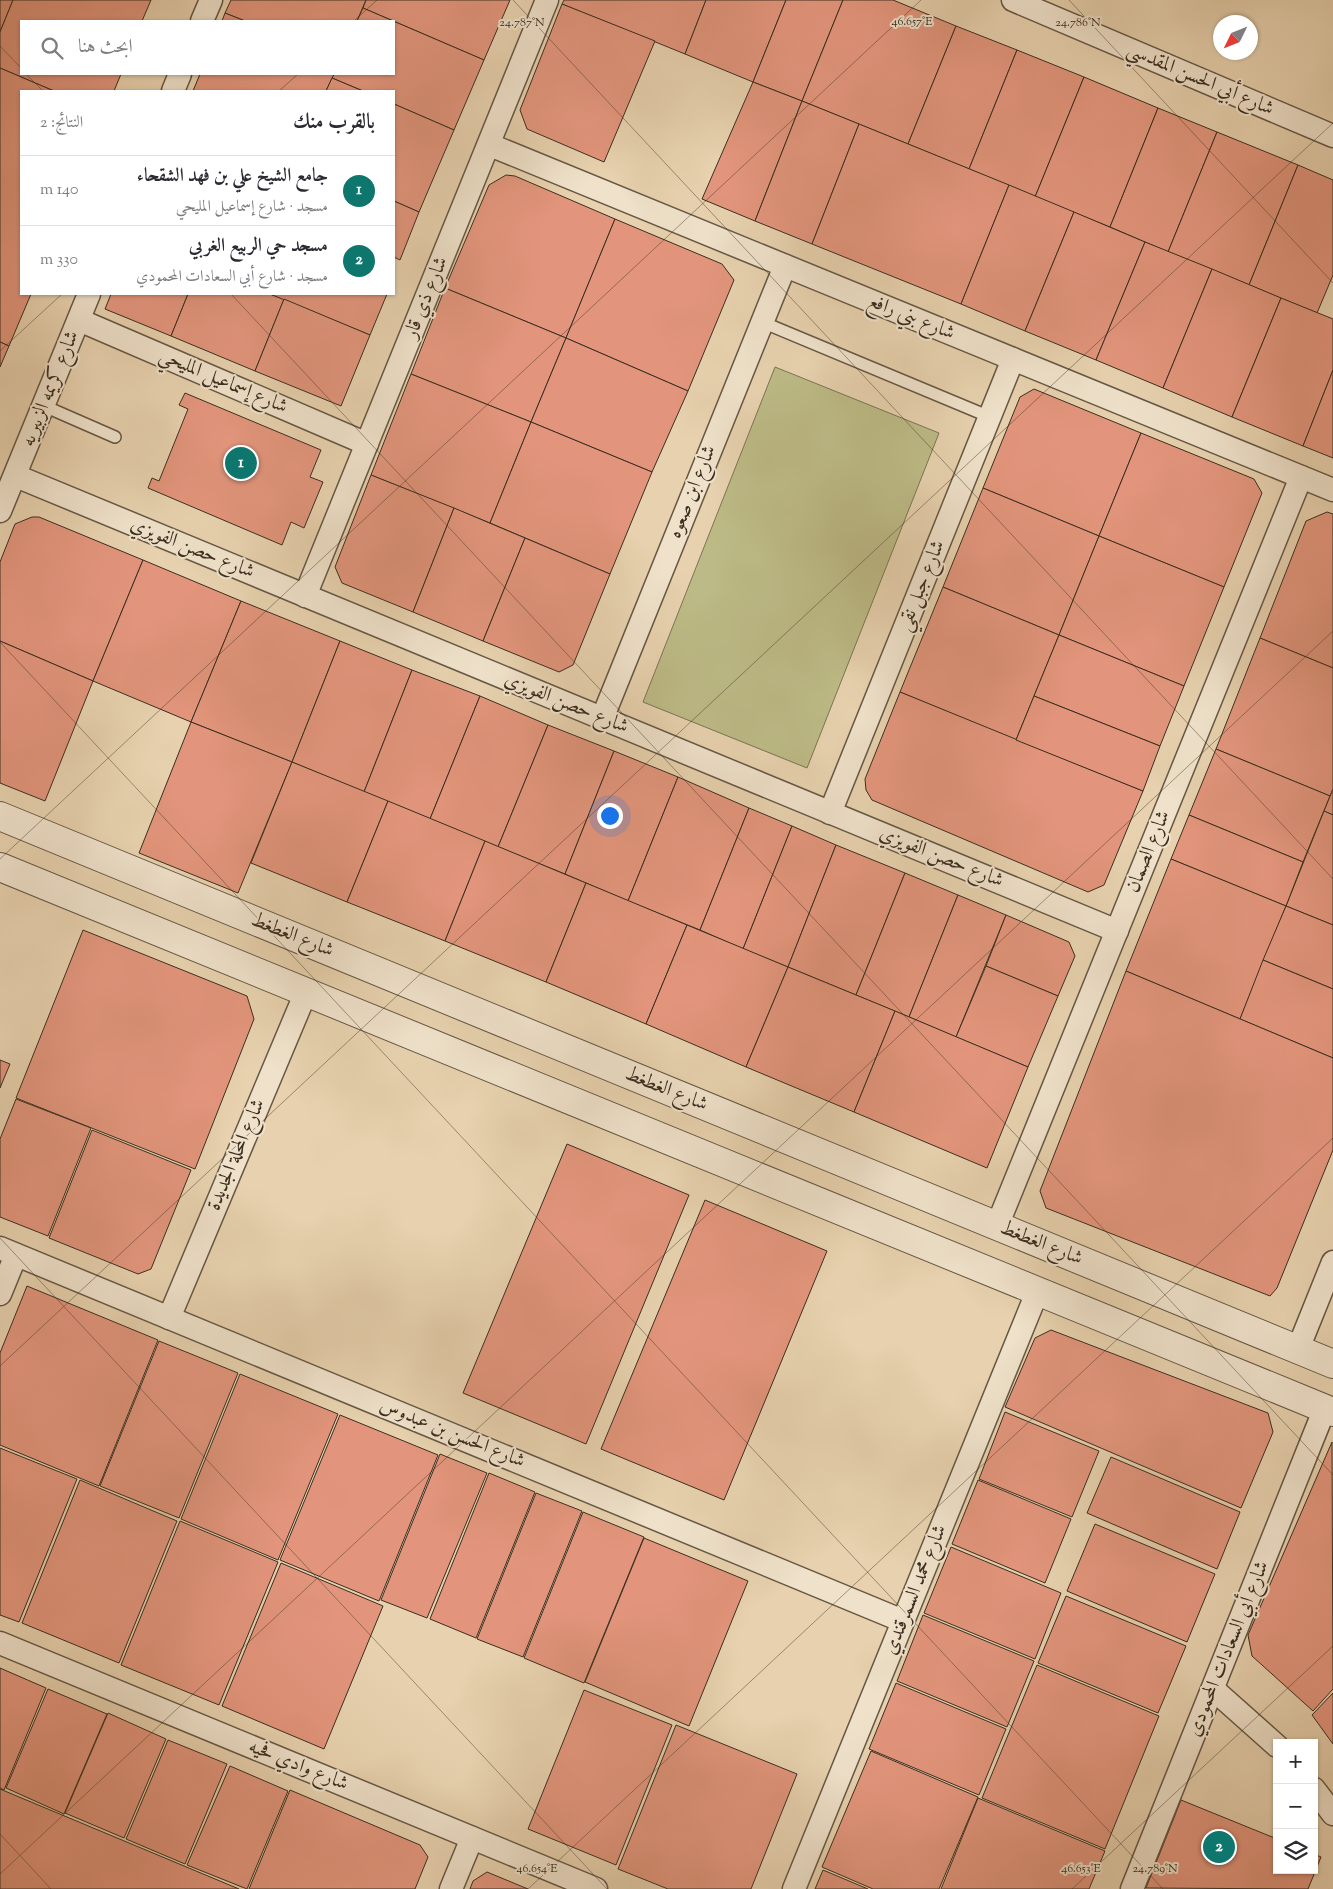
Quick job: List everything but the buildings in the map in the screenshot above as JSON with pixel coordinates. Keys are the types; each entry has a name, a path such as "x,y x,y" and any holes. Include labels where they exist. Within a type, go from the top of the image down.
{"street":[{"path":"202,20 211,0"},
{"name":"شارع ذي قار","path":"305,596 490,145 547,0"},
{"name":"شارع أبي الحسن المقدسي","path":"1013,0 1333,136"},
{"path":"173,90 180,75"},
{"name":"شارع بني رافع","path":"490,145 1333,490"},
{"name":"شارع ابن صعوه","path":"602,718 785,266"},
{"name":"شارع كريمه الزبيريه","path":"0,511 90,295"},
{"name":"شارع إسماعيل المليحي","path":"79,320 367,444"},
{"name":"شارع جبل نقي","path":"830,813 1014,359"},
{"name":"شارع حصن الفويزي","path":"16,476 1117,931"},
{"name":"شارع الصمان","path":"997,1226 1301,477"},
{"name":"شارع الغطغط","path":"0,816 1333,1364"},
{"path":"0,867 1329,1410"},
{"name":"شارع المحلة الجديدة","path":"169,1318 306,992"},
{"path":"0,1294 8,1251"},
{"name":"شارع الحسن بن عبدوس","path":"8,1251 903,1621"},
{"path":"1298,1349 1333,1262"},
{"path":"1117,1323 1133,1282"},
{"name":"شارع محمد السمرقندي","path":"794,1889 1038,1290"},
{"name":"شارع أبي السعادات المحمودي","path":"1132,1889 1329,1410"},
{"name":"شارع وادي فحيه","path":"0,1643 596,1889"},
{"path":"1213,1689 1273,1742"},
{"path":"1318,1794 1333,1814"},
{"path":"451,1889 472,1838"}],"lane":[{"path":"762,322 990,417"},
{"path":"44,406 115,437"}],"shaded area":[{"path":"775,367 939,433 807,768 643,702"}],"place":[{"name":"جامع الشيخ علي بن فهد الشقحاء","path":"241,463"},
{"name":"مسجد حي الربيع الغربي","path":"1219,1847"}]}
